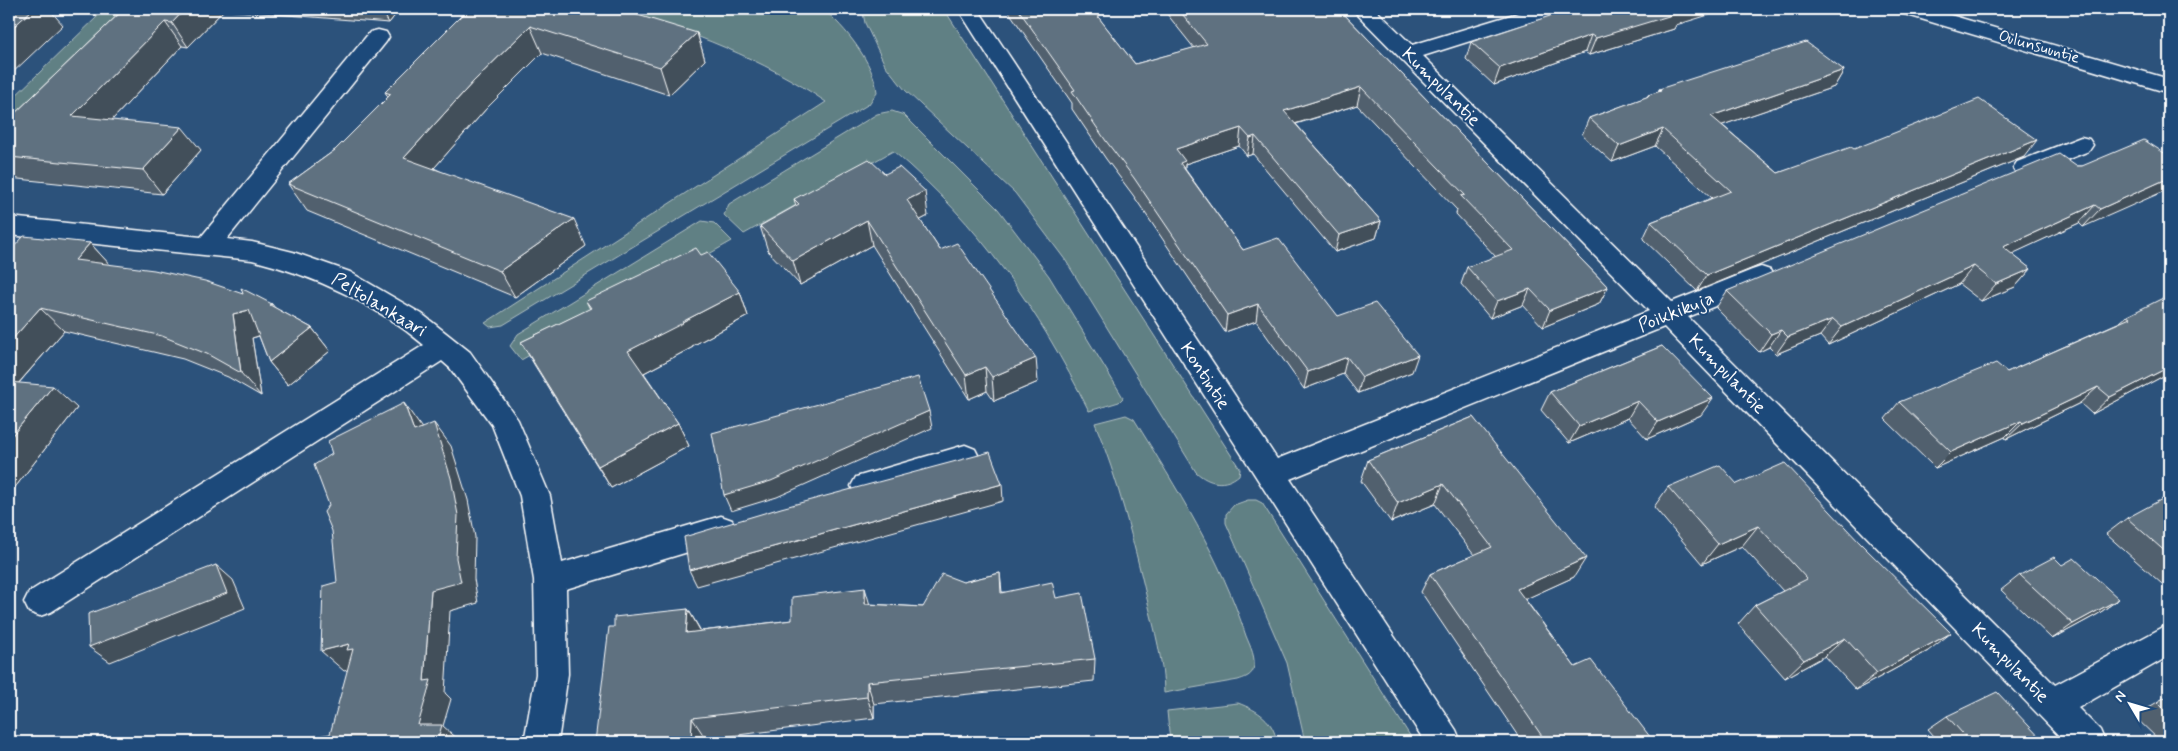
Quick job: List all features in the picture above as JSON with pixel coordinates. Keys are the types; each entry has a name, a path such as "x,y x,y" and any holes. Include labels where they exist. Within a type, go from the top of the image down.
{"street":[{"name":"Kontintie","path":"968,9 1444,742"},
{"name":"Kumpulantie","path":"1363,9 1669,315 2088,742"},
{"path":"1407,54 1552,9"},
{"name":"Oulunsuuntie","path":"1908,9 2169,86"},
{"path":"208,246 378,37"},
{"path":"2008,175 2081,145"},
{"name":"Peltolankaari","path":"9,226 252,251 293,260 341,279 414,321 460,360 504,420 535,496 550,580 552,674 541,742"},
{"name":"Poikkikuja","path":"1269,475 1779,270"},
{"path":"40,602 444,346"},
{"path":"844,493 965,457"},
{"path":"550,580 750,520"},
{"path":"2051,705 2169,639"}],"green space":[{"path":"30,9 133,9 9,132 9,102 99,15"},
{"path":"617,9 823,9 840,25 857,46 870,69 877,92 869,104 503,325 490,327 485,323 826,102 752,59 671,27"},
{"path":"865,9 944,9 1240,469 1239,475 1234,479 1217,482 1206,479 1196,472 1066,261 1015,193 905,90 885,65 865,23 863,13"},
{"path":"892,111 904,115 998,209 1049,276 1121,394 1123,398 1119,402 1089,411 1070,374 1028,303 1004,270 953,208 893,151 744,234 724,215 729,204 877,114"},
{"path":"702,221 714,223 732,241 521,360 510,346 518,334"},
{"path":"1126,415 1134,419 1166,471 1197,524 1224,579 1254,657 1253,670 1245,678 1164,693 1158,646 1136,554 1118,488 1095,423"},
{"path":"1248,500 1256,500 1262,503 1414,742 1305,742 1287,663 1226,523 1226,514 1234,505"},
{"path":"1238,703 1264,717 1272,728 1277,742 1170,742 1167,711"}],"building":[{"path":"9,9 33,9 9,31"},
{"path":"124,9 185,9 172,23 165,22 72,116 182,127 143,170 9,157 9,119"},
{"path":"468,9 618,9 697,33 660,67 530,26 473,82 404,158 574,219 500,271 288,184 335,150 391,94 385,92"},
{"path":"1018,9 1092,9 1135,64 1207,44 1178,9 1339,9 1608,287 1550,310 1530,289 1497,301 1467,267 1513,250 1461,196 1465,195 1361,87 1284,111 1381,221 1339,235 1255,136 1250,138 1241,128 1176,149 1185,161 1180,163 1243,250 1278,238 1338,316 1375,303 1418,355 1362,377 1347,357 1308,372 1258,304 1227,315 1134,178 1106,141 1072,91 1075,90"},
{"path":"1571,9 1682,9 1679,10 1682,12 1596,38 1591,35 1500,68 1471,42"},
{"path":"1806,42 1844,70 1711,116 1778,173 1851,147 1854,149 1979,99 2037,140 1707,275 1651,222 1731,191 1663,129 1619,146 1589,118 1661,91 1659,89"},
{"path":"2144,140 2169,156 2169,178 2100,209 2095,205 2003,247 2031,269 1996,284 1974,266 1842,327 1833,319 1788,337 1781,330 1771,334 1727,291 2059,154 2076,166 2082,166"},
{"path":"869,159 885,174 899,167 925,191 907,200 940,250 957,243 1036,358 992,377 985,367 966,375 867,220 793,261 760,226 799,204 794,199"},
{"path":"24,236 90,243 75,260 154,270 205,281 243,294 241,288 312,328 269,362 249,310 233,314 241,373 207,354 162,336 40,308 9,343 9,252"},
{"path":"696,248 701,255 708,252 740,292 628,351 678,423 598,466 521,342 591,308 586,301"},
{"path":"2165,297 2169,301 2169,367 2110,397 2098,387 2023,423 2021,421 1951,452 1899,402 1996,363 2007,372 2130,318 2127,316"},
{"path":"1662,346 1713,398 1658,422 1638,401 1579,426 1550,392"},
{"path":"918,377 929,411 771,481 724,495 712,433"},
{"path":"9,382 53,386 9,439"},
{"path":"404,403 414,431 434,423 451,478 458,515 456,558 461,582 431,590 424,681 431,680 418,725 442,725 437,742 310,742 311,737 330,734 353,649 347,650 349,644 321,651 323,586 337,582 332,531 324,512 329,505 314,465 332,454 328,441"},
{"path":"1473,417 1586,558 1517,589 1575,667 1591,660 1654,742 1546,742 1430,574 1492,547 1443,484 1398,503 1368,460"},
{"path":"990,452 1002,484 689,570 684,537 781,508"},
{"path":"1785,463 1860,543 1951,633 1877,673 1845,638 1804,660 1755,605 1807,579 1758,526 1718,544 1668,487 1720,465 1737,484"},
{"path":"2166,497 2169,500 2169,555 2127,518"},
{"path":"2054,557 2062,565 2074,558 2119,599 2073,624 2020,575"},
{"path":"216,565 227,593 89,647 88,614"},
{"path":"1000,573 1001,593 1052,582 1056,598 1082,593 1095,659 867,682 867,697 692,718 691,742 595,742 609,627 614,627 614,617 688,609 686,633 792,620 792,597 865,588 865,604 923,607 942,574 963,582"},
{"path":"1997,692 2044,742 1970,742 1947,716"},
{"path":"2169,695 2169,714 2157,702"}]}
